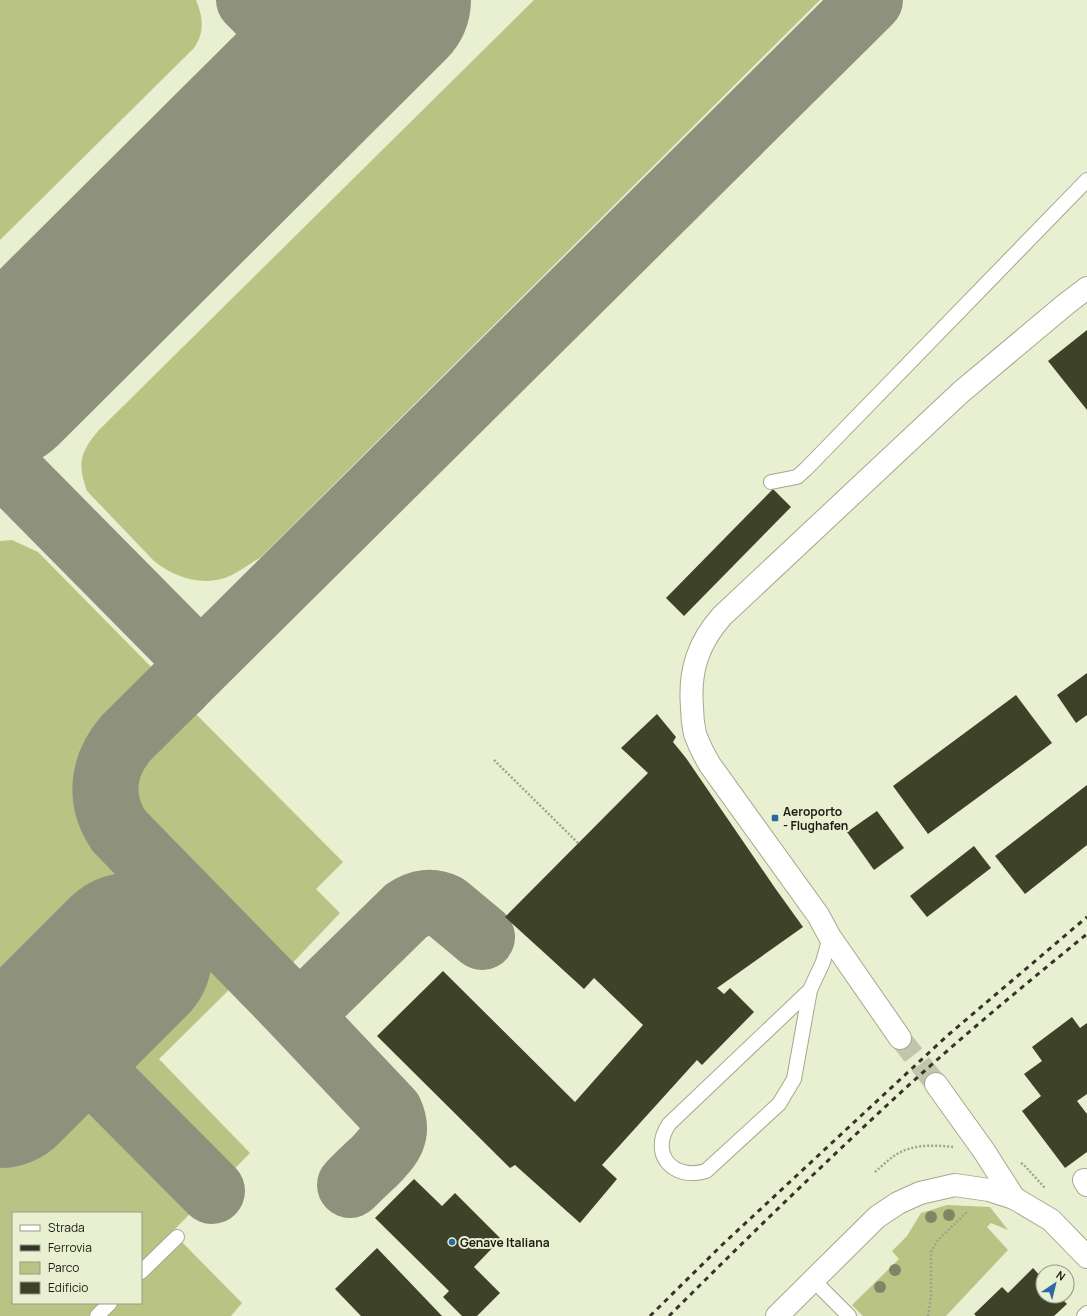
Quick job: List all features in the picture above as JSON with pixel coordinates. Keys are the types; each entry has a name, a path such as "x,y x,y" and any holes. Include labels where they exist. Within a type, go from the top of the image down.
{"street":[{"path":"900,1038 830,937 818,915 710,764 695,733 691,697 691,678 706,637 722,616 944,408 1066,304 1087,288"},
{"path":"936,1084 984,1151 1014,1198"},
{"path":"776,1316 878,1217 898,1203 920,1193 955,1185 989,1190 1014,1198 1051,1220 1087,1257"}],"lane":[{"path":"771,482 797,477 807,468 1087,180"},
{"path":"810,990 669,1124 664,1131 662,1149 664,1157 670,1165 678,1171 687,1174 697,1174 706,1171 778,1104 794,1079 810,990 823,962 830,937"},
{"path":"142,1271 176,1237"},
{"path":"813,1280 849,1316"},
{"path":"97,1316 109,1304"},
{"path":"1084,1316 1087,1313"}],"path":[{"path":"494,760 578,843"},
{"path":"928,1316 931,1296 931,1252 938,1240 968,1212 970,1187"}],"green space":[{"path":"0,0 196,0 202,24 198,42 194,48 0,240"},
{"path":"534,0 820,0 261,557 232,575 211,581 191,579 162,567 154,561 87,491 81,465 84,452 88,445 99,430"},
{"path":"12,540 38,552 162,678 115,723 96,750 87,779 89,808 100,836 240,979 159,1059 250,1153 172,1232 242,1303 231,1316 0,1316 0,541"},
{"path":"187,705 343,862 316,889 340,913 283,973 137,826 125,801 124,779 130,756"},
{"path":"947,1205 990,1207 1008,1230 991,1223 987,1227 1008,1250 946,1316 863,1316 852,1305 899,1259 892,1251 907,1236 921,1213"}],"building":[{"path":"1087,330 1087,410 1048,361"},
{"path":"773,489 791,507 684,616 666,598"},
{"path":"1087,673 1087,715 1076,723 1057,695"},
{"path":"1016,695 1052,743 928,834 893,786"},
{"path":"657,714 676,737 673,742 686,758 803,927 717,988 724,994 730,988 754,1012 702,1065 697,1060 602,1165 617,1179 580,1223 515,1165 510,1168 377,1036 443,971 575,1102 643,1025 594,978 584,989 505,917 648,773 621,748"},
{"path":"1087,785 1087,845 1025,894 995,856"},
{"path":"877,811 904,848 874,870 847,832"},
{"path":"974,846 991,868 927,917 910,896"},
{"path":"1072,1017 1080,1028 1087,1023 1087,1094 1077,1101 1087,1114 1087,1152 1065,1168 1022,1111 1041,1096 1024,1074 1042,1061 1032,1047"},
{"path":"414,1179 442,1206 455,1193 501,1239 474,1267 500,1293 477,1316 462,1316 443,1297 449,1291 375,1218"},
{"path":"377,1248 442,1316 361,1316 335,1289"},
{"path":"1033,1268 1035,1270 1035,1304 1067,1304 1054,1316 976,1316 974,1314 1002,1287 1008,1293"}],"taxiway":[{"path":"249,0 318,70"},
{"path":"350,1185 375,1161 392,1139 394,1127 390,1112 286,1002 119,831 112,819 106,795 106,783 112,760 126,738 870,0"},
{"path":"0,393 20,367"},
{"path":"0,460 184,648 189,659 189,665 186,676 178,687"},
{"path":"129,956 186,901"},
{"path":"286,1002 298,1008 311,1004 406,911 421,904 436,903 446,907 482,937"},
{"path":"54,1032 212,1191"}],"runway":[{"path":"0,386 388,0"},
{"path":"0,1085 129,956"}],"tunnel":[{"path":"900,1038 936,1084"}],"railway":[{"path":"650,1316 723,1244 948,1035 1087,917"},
{"path":"669,1316 782,1204 898,1095 991,1013 1087,934"}],"place":[{"name":"Aeroporto - Flughafen","path":"775,818"},
{"name":"Genave Italiana","path":"452,1242"}]}
